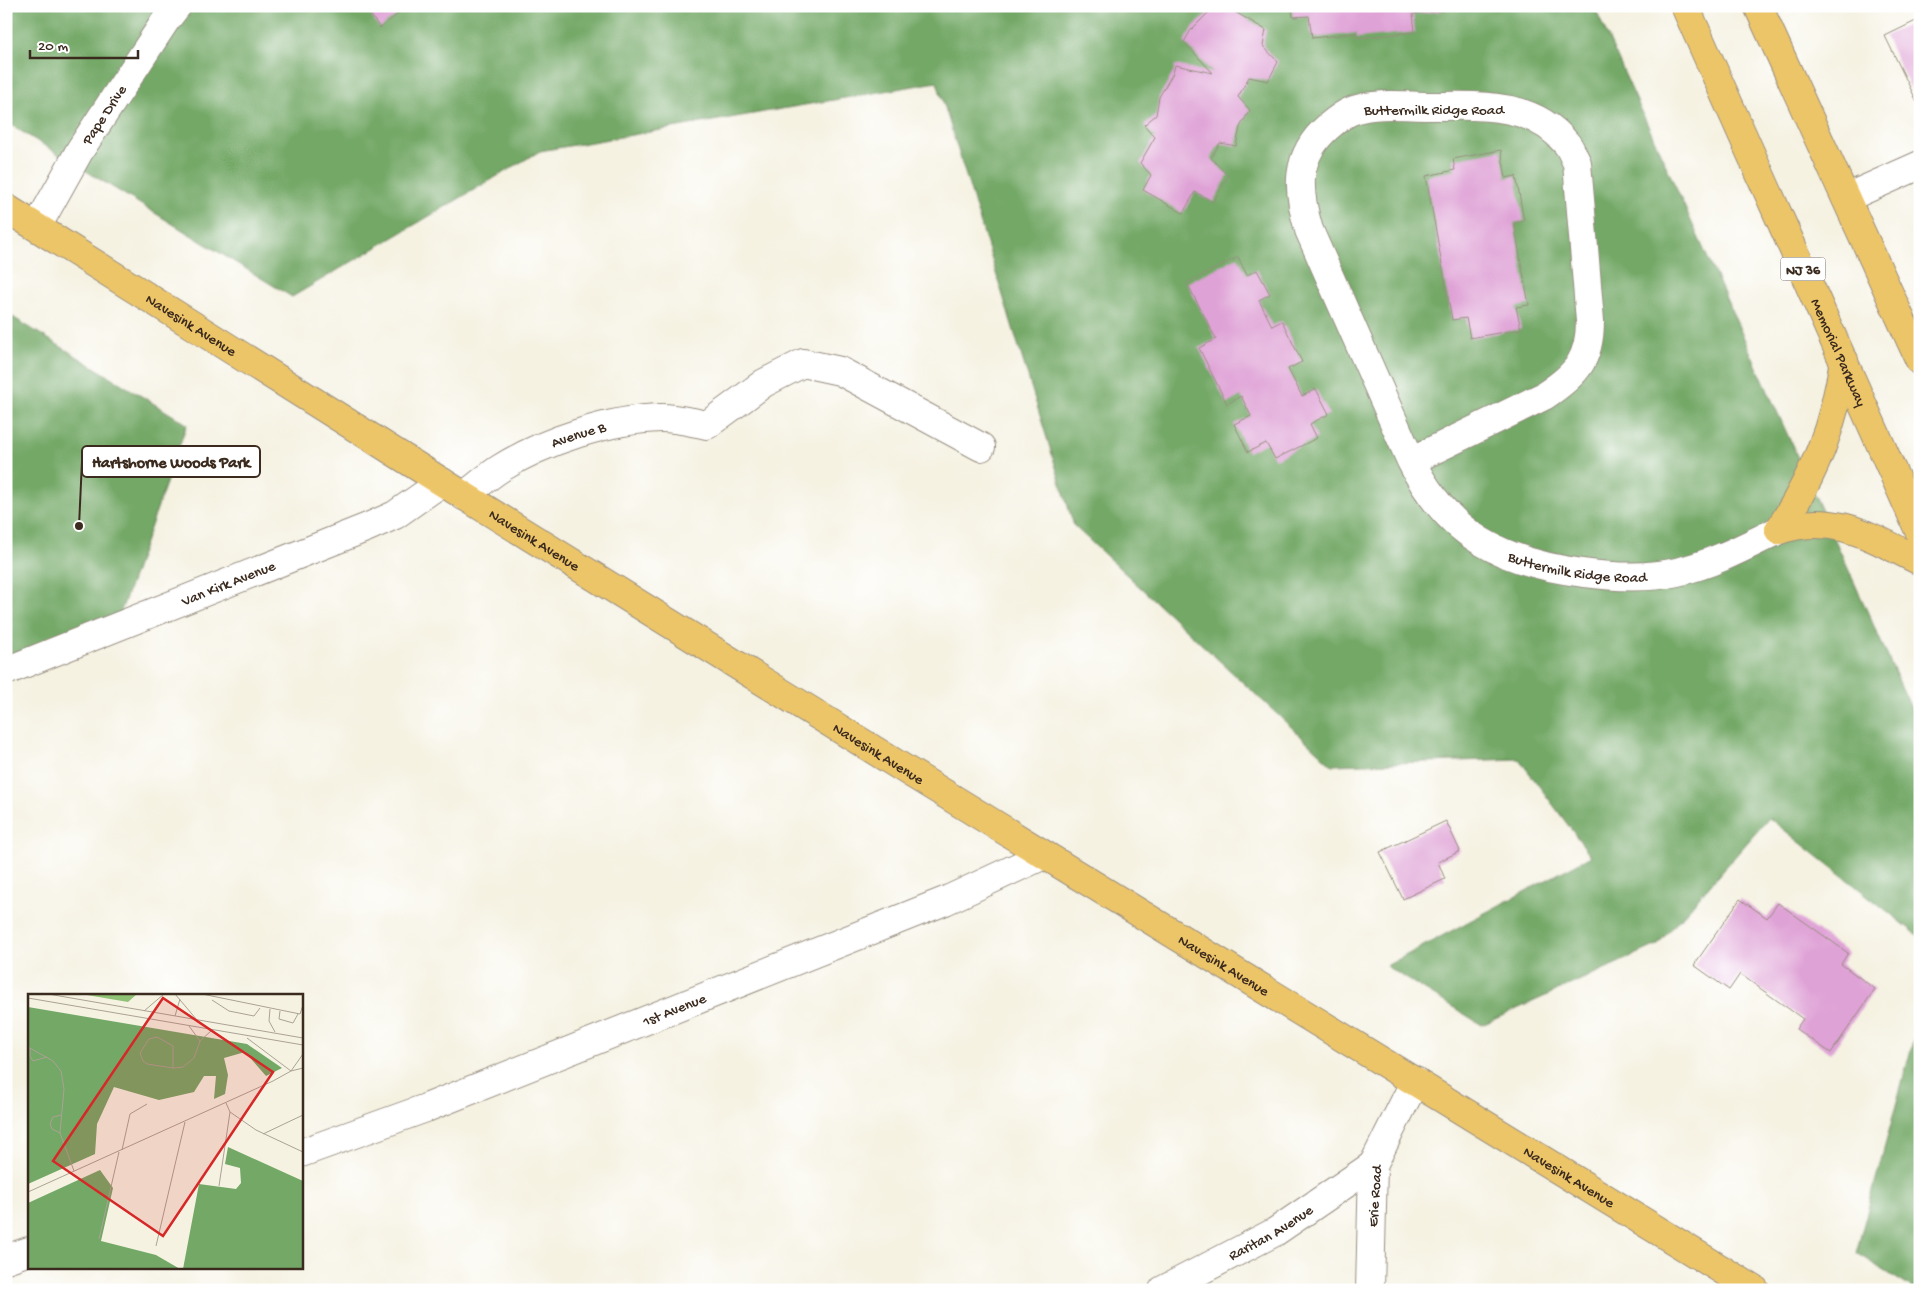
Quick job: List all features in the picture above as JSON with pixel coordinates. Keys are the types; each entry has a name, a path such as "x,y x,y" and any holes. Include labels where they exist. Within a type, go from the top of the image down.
{"main road":[{"name":"Memorial Parkway","path":"1685,6 1920,533"},
{"path":"1758,6 1920,361"},
{"name":"Navesink Avenue","path":"6,208 453,489 1044,855 1755,1290"},
{"path":"1779,530 1806,485 1830,427 1839,393 1844,360"},
{"path":"1779,530 1797,524 1818,522 1839,526 1862,533 1920,562"}],"street":[{"name":"Pape Drive","path":"37,227 80,150 177,6"},
{"name":"Buttermilk Ridge Road","path":"1411,461 1544,396 1574,373 1585,356 1590,340 1577,163 1568,144 1553,129 1533,117 1513,109 1492,106 1375,106 1354,110 1336,120 1319,135 1306,154 1300,178 1301,204 1309,230 1411,461 1421,480 1438,506 1455,523 1478,540 1509,556 1538,565 1602,576 1641,577 1677,572 1714,561 1779,530"},
{"path":"1846,198 1920,164"},
{"name":"Avenue B","path":"453,489 501,468 529,453 587,430 622,422 662,418 707,425 764,383 802,364 840,371 981,447"},
{"name":"Van Kirk Avenue","path":"6,670 368,527 453,489"},
{"name":"1st Avenue","path":"302,1153 426,1108 936,905 1044,855"},
{"name":"Erie Road","path":"1370,1290 1373,1165 1415,1081"},
{"name":"Raritan Avenue","path":"1163,1290 1275,1232 1373,1165"},
{"path":"6,1259 28,1251"}],"green space":[{"path":"6,6 1594,6 1920,728 1920,937 1769,818 1657,945 1482,1025 1386,966 1591,856 1519,759 1332,765 1074,526 937,82 540,151 292,297 6,122"},
{"path":"6,313 187,424 115,628 6,670"},
{"path":"1920,1016 1920,1290 1915,1290 1856,1253"}],"building":[{"path":"364,6 408,6 380,28"},
{"path":"1215,6 1225,6 1266,30 1263,46 1278,62 1268,81 1249,77 1238,97 1250,110 1240,127 1236,146 1220,143 1211,158 1228,176 1213,202 1195,192 1183,213 1143,190 1151,175 1140,163 1155,137 1144,125 1156,115 1159,97 1173,73 1175,65 1213,73 1184,42 1191,30"},
{"path":"1292,6 1442,6 1442,11 1413,14 1415,32 1357,38 1357,33 1312,38 1309,16 1293,17"},
{"path":"1920,19 1920,108 1885,36"},
{"path":"1501,150 1506,178 1516,176 1524,221 1514,223 1529,305 1516,307 1521,329 1470,338 1466,318 1452,320 1426,176 1455,170 1453,159"},
{"path":"1238,257 1247,275 1257,270 1270,294 1259,300 1272,326 1282,321 1302,362 1288,369 1302,396 1316,389 1329,414 1310,424 1317,438 1275,459 1266,443 1248,452 1234,424 1251,416 1241,396 1227,404 1199,348 1216,339 1187,283"},
{"path":"1446,821 1460,851 1438,862 1445,879 1403,899 1380,852"},
{"path":"1740,899 1767,918 1778,903 1848,953 1841,964 1875,989 1831,1053 1796,1029 1803,1019 1740,974 1729,990 1694,965"}],"place":[{"name":"Hartshorne Woods Park","path":"79,526"}]}
